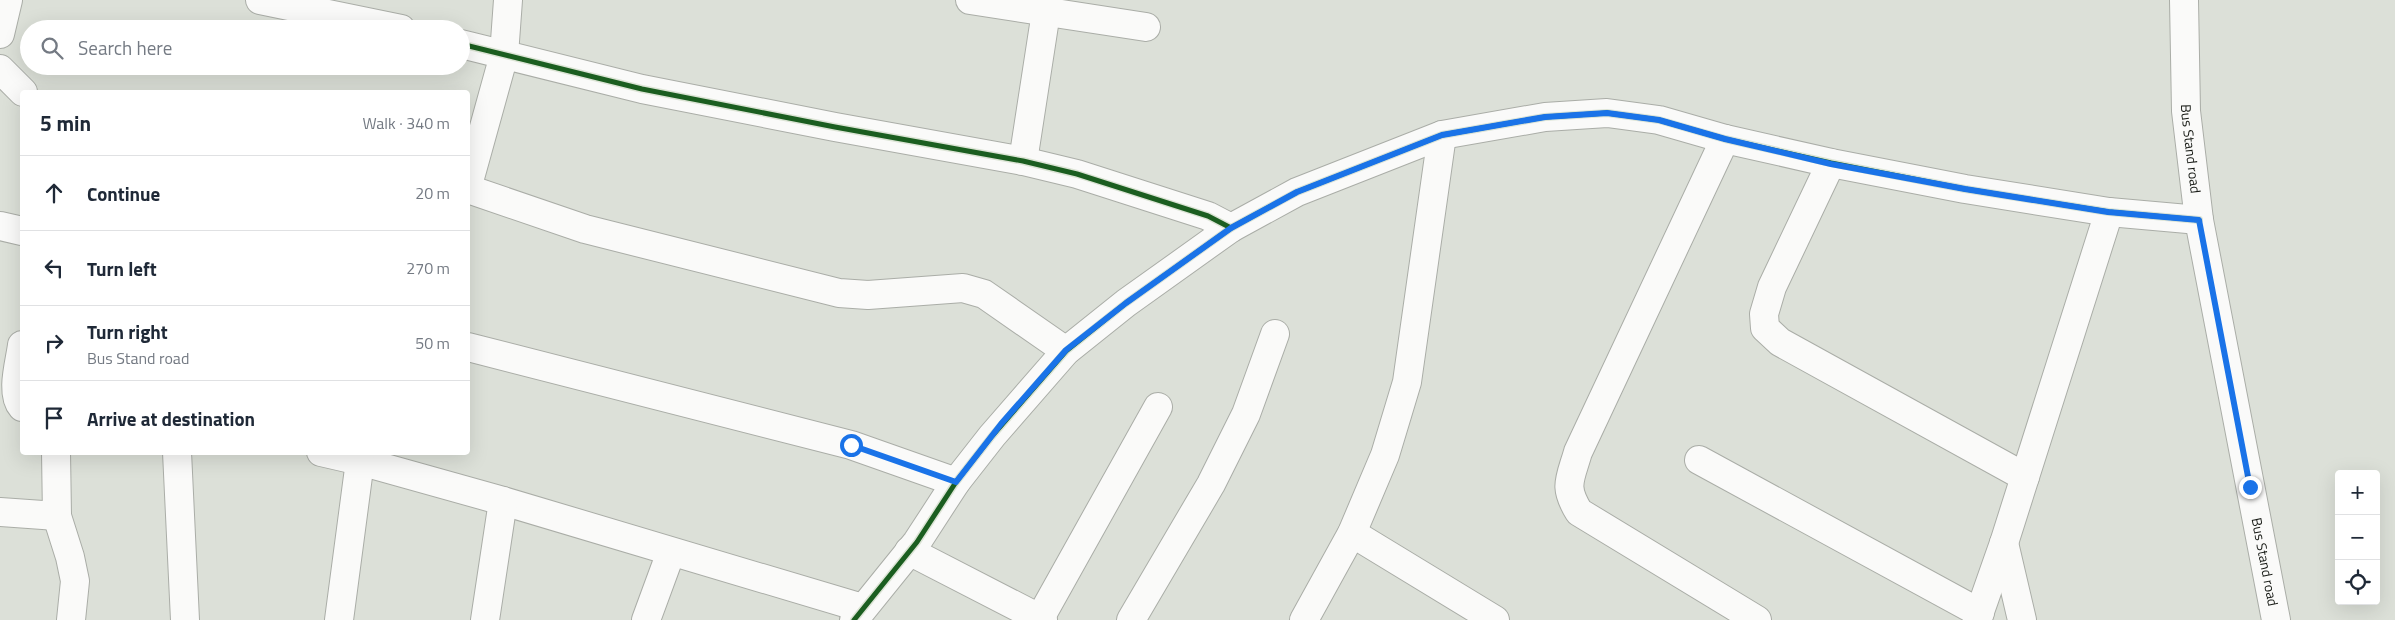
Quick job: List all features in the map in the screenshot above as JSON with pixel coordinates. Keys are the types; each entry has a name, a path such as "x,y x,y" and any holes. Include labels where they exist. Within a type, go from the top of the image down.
{"street":[{"path":"0,34 8,0"},
{"path":"260,0 357,20"},
{"path":"470,178 504,55 508,0"},
{"path":"970,0 1146,27"},
{"name":"Bus Stand road","path":"2184,0 2186,111 2199,220 2276,620"},
{"path":"1023,161 1046,12"},
{"path":"470,46 642,89 835,127 1023,161 1077,174 1208,216 1231,228"},
{"path":"0,69 21,90"},
{"path":"334,455 503,501 671,552 858,614 909,551 956,482 992,436 1066,350 1126,303 1231,228 1297,192 1442,135 1545,117 1607,113 1659,120 1725,139 1831,164 1965,189 2108,212 2199,220"},
{"path":"1304,620 1352,533 1385,455 1407,382 1442,135"},
{"path":"1725,139 1578,452 1569,482 1569,496 1579,512 1757,620"},
{"path":"1831,164 1772,288 1764,314 1765,328 1780,342 2025,477"},
{"path":"470,190 585,229 839,292 868,295 962,288 984,294 1066,350"},
{"path":"1699,460 1979,617 2108,212"},
{"path":"0,226 20,231"},
{"path":"1131,620 1211,484 1246,414 1275,334"},
{"path":"470,347 851,445 956,482"},
{"path":"13,392 20,355"},
{"path":"909,551 1041,619 1158,407"},
{"path":"56,455 57,516 70,557 75,581 71,620"},
{"path":"177,455 185,620"},
{"path":"339,620 360,461"},
{"path":"485,620 503,501"},
{"path":"0,512 57,516"},
{"path":"1352,533 1495,620"},
{"path":"2004,543 2022,620"},
{"path":"646,620 671,552"}],"cycle path":[{"path":"470,46 642,89 835,127 1023,161 1077,174 1208,216 1231,228"},
{"path":"854,620 917,542 956,482 992,436 1066,351 1126,303 1231,228 1297,192 1442,135 1545,117 1607,113 1659,120 1725,139 1831,163 1965,189 2109,212 2199,220"}],"route":[{"path":"851,445 956,482 1001,424 1066,350 1126,303 1231,228 1297,192 1442,135 1545,117 1607,113 1659,120 1725,139 1831,164 1965,189 2108,212 2199,220 2250,487"}]}
